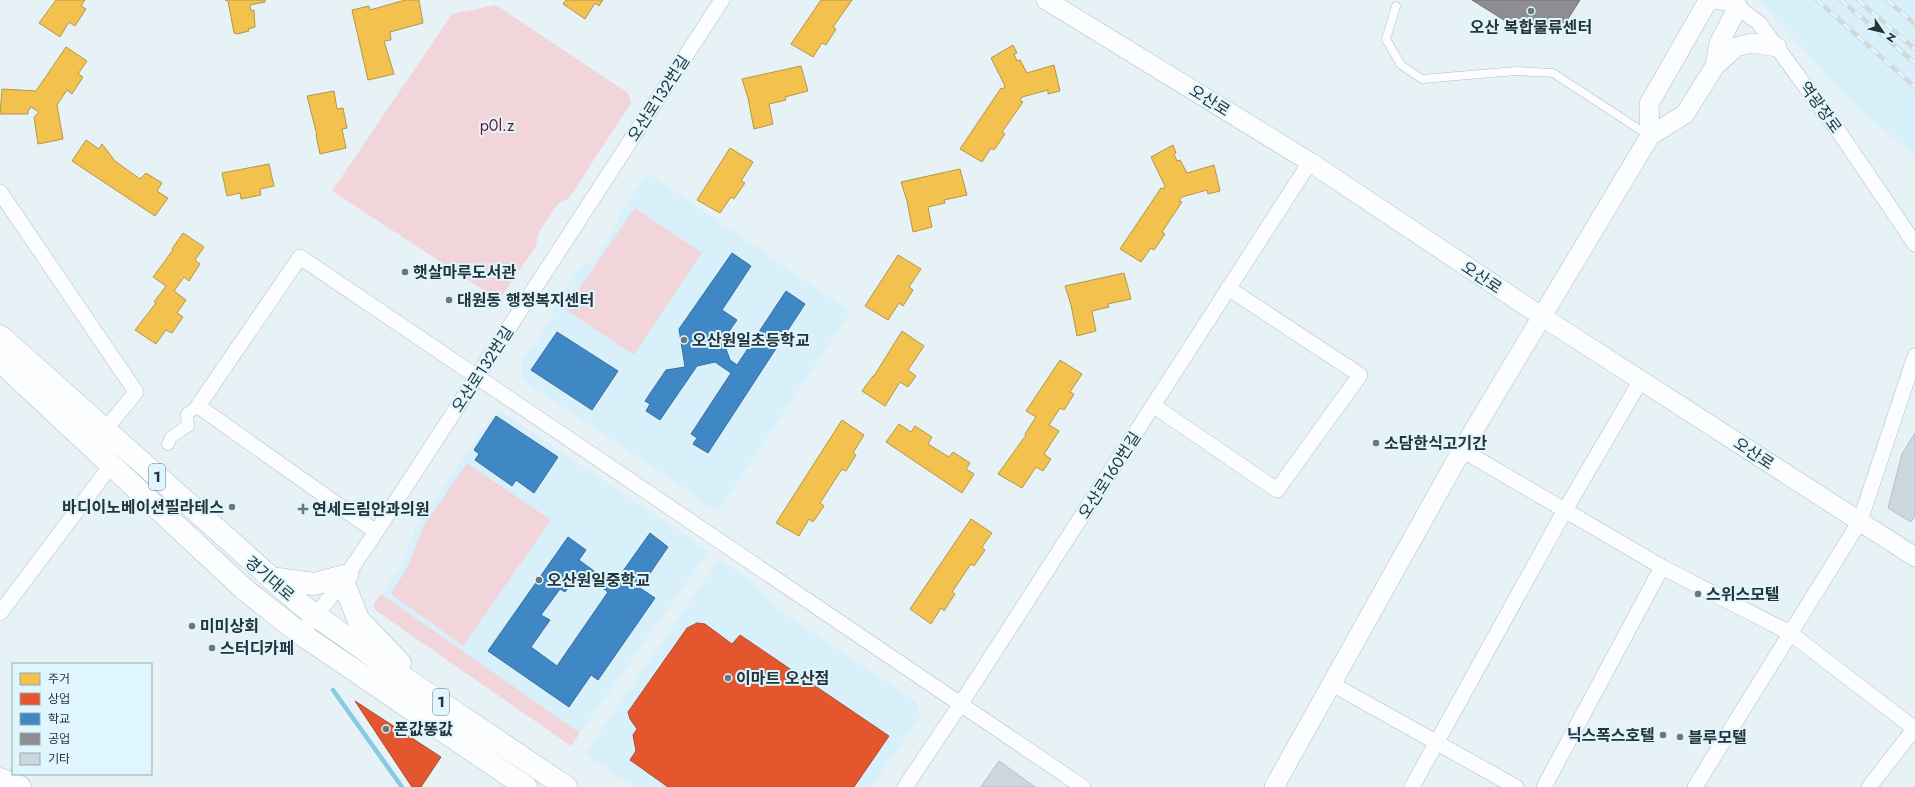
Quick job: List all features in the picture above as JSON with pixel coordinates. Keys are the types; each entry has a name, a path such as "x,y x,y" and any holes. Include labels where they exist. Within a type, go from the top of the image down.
{"main road":[{"name":"경기대로","path":"0,336 104,431 316,617 566,787"},
{"name":"경기대로","path":"0,361 112,464 244,589 301,634 526,787"},
{"path":"270,578 314,584 345,578 358,619 434,698"},
{"path":"0,779 20,787"}],"street":[{"name":"오산로132번길","path":"301,634 316,617 345,578 376,532 722,0"},
{"name":"오산로","path":"1046,0 1310,162 1541,316 1915,557"},
{"name":"역광장로","path":"1705,6 1716,0 1733,4 1759,23 1839,132 1915,244"},
{"path":"1650,136 1649,104 1705,6"},
{"path":"1715,66 1719,43 1738,7"},
{"path":"1274,787 1462,450 1650,136 1685,114 1715,66 1736,47 1752,43 1777,47"},
{"name":"오산로160번길","path":"905,787 1154,406 1228,288 1310,162"},
{"path":"0,192 136,392 104,431"},
{"path":"168,444 171,437 180,433 183,428 188,426 187,414 198,406 300,257 1083,787"},
{"path":"1154,406 1277,490 1360,375 1228,288"},
{"path":"1695,787 1860,521 1915,356"},
{"path":"1412,787 1565,510 1641,380"},
{"path":"198,406 376,532"},
{"path":"1462,450 1662,567 1790,633 1915,728 1869,787"},
{"path":"0,613 112,464"},
{"path":"1544,787 1662,567"},
{"path":"1332,684 1516,787"}],"lane":[{"path":"1396,6 1386,39 1401,65 1422,79 1516,71 1553,73 1650,136"}],"shaded area":[{"path":"1758,0 1915,0 1915,157 1850,100"},
{"name":"오산원일초등학교","path":"647,173 851,311 718,512 523,380 521,363 553,317 555,304 577,272 596,257 615,228 620,213"},
{"name":"오산원일중학교","path":"502,412 709,551 580,733 381,594 400,567 417,525 494,414"},
{"name":"이마트 오산점","path":"719,559 753,583 770,603 916,702 921,715 871,787 635,787 585,754"}],"green space":[{"name":"p0l.z","path":"496,5 628,93 631,103 569,198 558,204 539,232 536,246 499,300 332,191 452,14"},
{"path":"635,208 702,253 634,355 565,309"},
{"path":"467,463 551,520 463,646 391,594 407,568 423,527"},
{"path":"381,594 580,733 571,746 375,610 374,604"}],"building: 주거":[{"path":"56,0 85,0 81,6 86,9 75,26 69,22 60,37 39,23"},
{"path":"225,0 265,0 265,2 250,5 251,11 254,10 255,27 248,29 249,31 237,34 234,33 228,1"},
{"path":"405,0 419,0 423,23 390,32 391,40 384,41 394,74 368,80 352,10 369,6 370,10"},
{"path":"566,0 603,0 599,6 595,3 585,19 563,4"},
{"path":"821,0 852,0 833,27 836,29 826,45 822,43 813,57 791,44"},
{"path":"1013,45 1017,53 1014,54 1017,61 1020,60 1027,73 1054,65 1060,91 1048,94 1048,90 1022,97 1020,101 1023,102 1002,132 1005,134 994,150 991,148 982,162 960,149 1001,88 1003,89 1005,86 991,58"},
{"path":"66,47 87,61 78,74 83,77 72,94 67,90 57,105 63,139 38,144 34,117 39,112 31,107 28,114 0,114 2,89 36,91"},
{"path":"801,66 808,91 785,97 786,100 769,104 773,124 754,129 748,98 742,79"},
{"path":"334,91 337,109 343,108 347,128 342,129 346,148 320,154 317,135 307,96"},
{"path":"86,140 99,149 102,144 115,161 140,179 146,173 162,183 157,191 168,198 155,216 72,161"},
{"path":"1173,145 1176,153 1174,154 1177,161 1180,160 1187,173 1214,165 1220,191 1208,194 1207,190 1182,197 1179,201 1182,202 1162,232 1165,234 1154,250 1151,248 1141,262 1120,249 1161,188 1163,189 1165,186 1151,157"},
{"path":"730,148 753,162 741,181 745,183 734,199 731,197 720,213 697,200"},
{"path":"269,164 274,186 260,189 261,195 241,199 240,193 227,196 222,173"},
{"path":"960,169 967,195 944,200 945,203 928,207 932,227 913,232 907,201 901,182"},
{"path":"183,233 204,247 195,260 200,264 189,281 184,277 174,291 186,300 177,313 183,317 172,333 166,330 156,344 135,330 156,303 154,302 166,286 153,277 173,250 172,249"},
{"path":"898,255 921,269 909,287 913,290 903,306 899,303 888,320 865,306"},
{"path":"1124,273 1131,299 1108,304 1109,307 1092,311 1096,331 1077,336 1071,305 1065,286"},
{"path":"902,331 924,346 908,370 916,376 908,387 900,382 885,406 862,391 874,376"},
{"path":"1060,360 1082,374 1070,392 1074,394 1064,410 1060,408 1049,425 1059,431 1044,454 1051,459 1043,471 1036,467 1022,488 998,474 1026,435 1025,434 1036,417 1026,411"},
{"path":"842,420 864,435 853,453 856,455 846,471 842,469 820,503 824,506 813,522 809,519 799,536 776,523"},
{"path":"899,424 911,432 915,426 932,437 928,444 949,457 953,452 970,463 966,469 974,474 962,493 886,442"},
{"path":"971,519 992,533 982,547 985,550 974,566 971,564 952,592 955,594 944,611 941,608 931,624 910,609"}],"building: 상업":[{"name":"이마트 오산점","path":"697,623 705,624 732,644 740,635 889,736 854,787 668,787 630,760 636,751 633,735 637,729 630,719 628,712 687,628"},
{"name":"폰값똥값","path":"355,701 441,757 421,787 412,787"}],"building: 학교":[{"path":"732,253 751,266 722,310 737,320 723,340 730,360 737,365 786,291 805,304 708,453 693,444 697,438 691,434 731,373 715,362 697,366 660,420 646,411 650,404 645,401 666,370 685,367 679,329"},
{"path":"557,332 618,371 592,410 531,370"},
{"path":"496,416 558,457 534,493 516,480 512,486 475,460 479,454 474,450"},
{"path":"650,533 668,547 640,588 655,598 598,680 591,675 569,707 488,651 568,537 586,550 579,560 613,585","holes":["580,572 608,592 557,666 531,647 550,620 541,615 560,589 565,592"]}],"building: 공업":[{"name":"오산 복합물류센터","path":"1472,0 1580,0 1566,22 1529,30 1512,25"}],"building: 기타":[{"path":"1915,433 1915,516 1911,522 1888,508 1902,454"},
{"path":"999,761 1035,787 981,787"}],"waterway":[{"path":"333,690 402,787"}],"railway":[{"path":"1817,0 1915,87"},
{"path":"1841,0 1915,63"},
{"path":"1858,0 1915,49"},
{"path":"1887,0 1915,24"}],"place":[{"name":"오산 복합물류센터","path":"1531,11"},
{"name":"햇살마루도서관","path":"405,272"},
{"name":"대원동 행정복지센터","path":"449,300"},
{"name":"오산원일초등학교","path":"684,340"},
{"name":"소담한식고기간","path":"1376,443"},
{"name":"바디이노베이션필라테스","path":"232,507"},
{"name":"연세드림안과의원","path":"303,509"},
{"name":"오산원일중학교","path":"539,580"},
{"name":"스위스모텔","path":"1698,594"},
{"name":"미미상회","path":"192,626"},
{"name":"스터디카페","path":"212,648"},
{"name":"이마트 오산점","path":"728,678"},
{"name":"폰값똥값","path":"386,729"},
{"name":"닉스폭스호텔","path":"1663,735"},
{"name":"블루모텔","path":"1680,737"}]}
